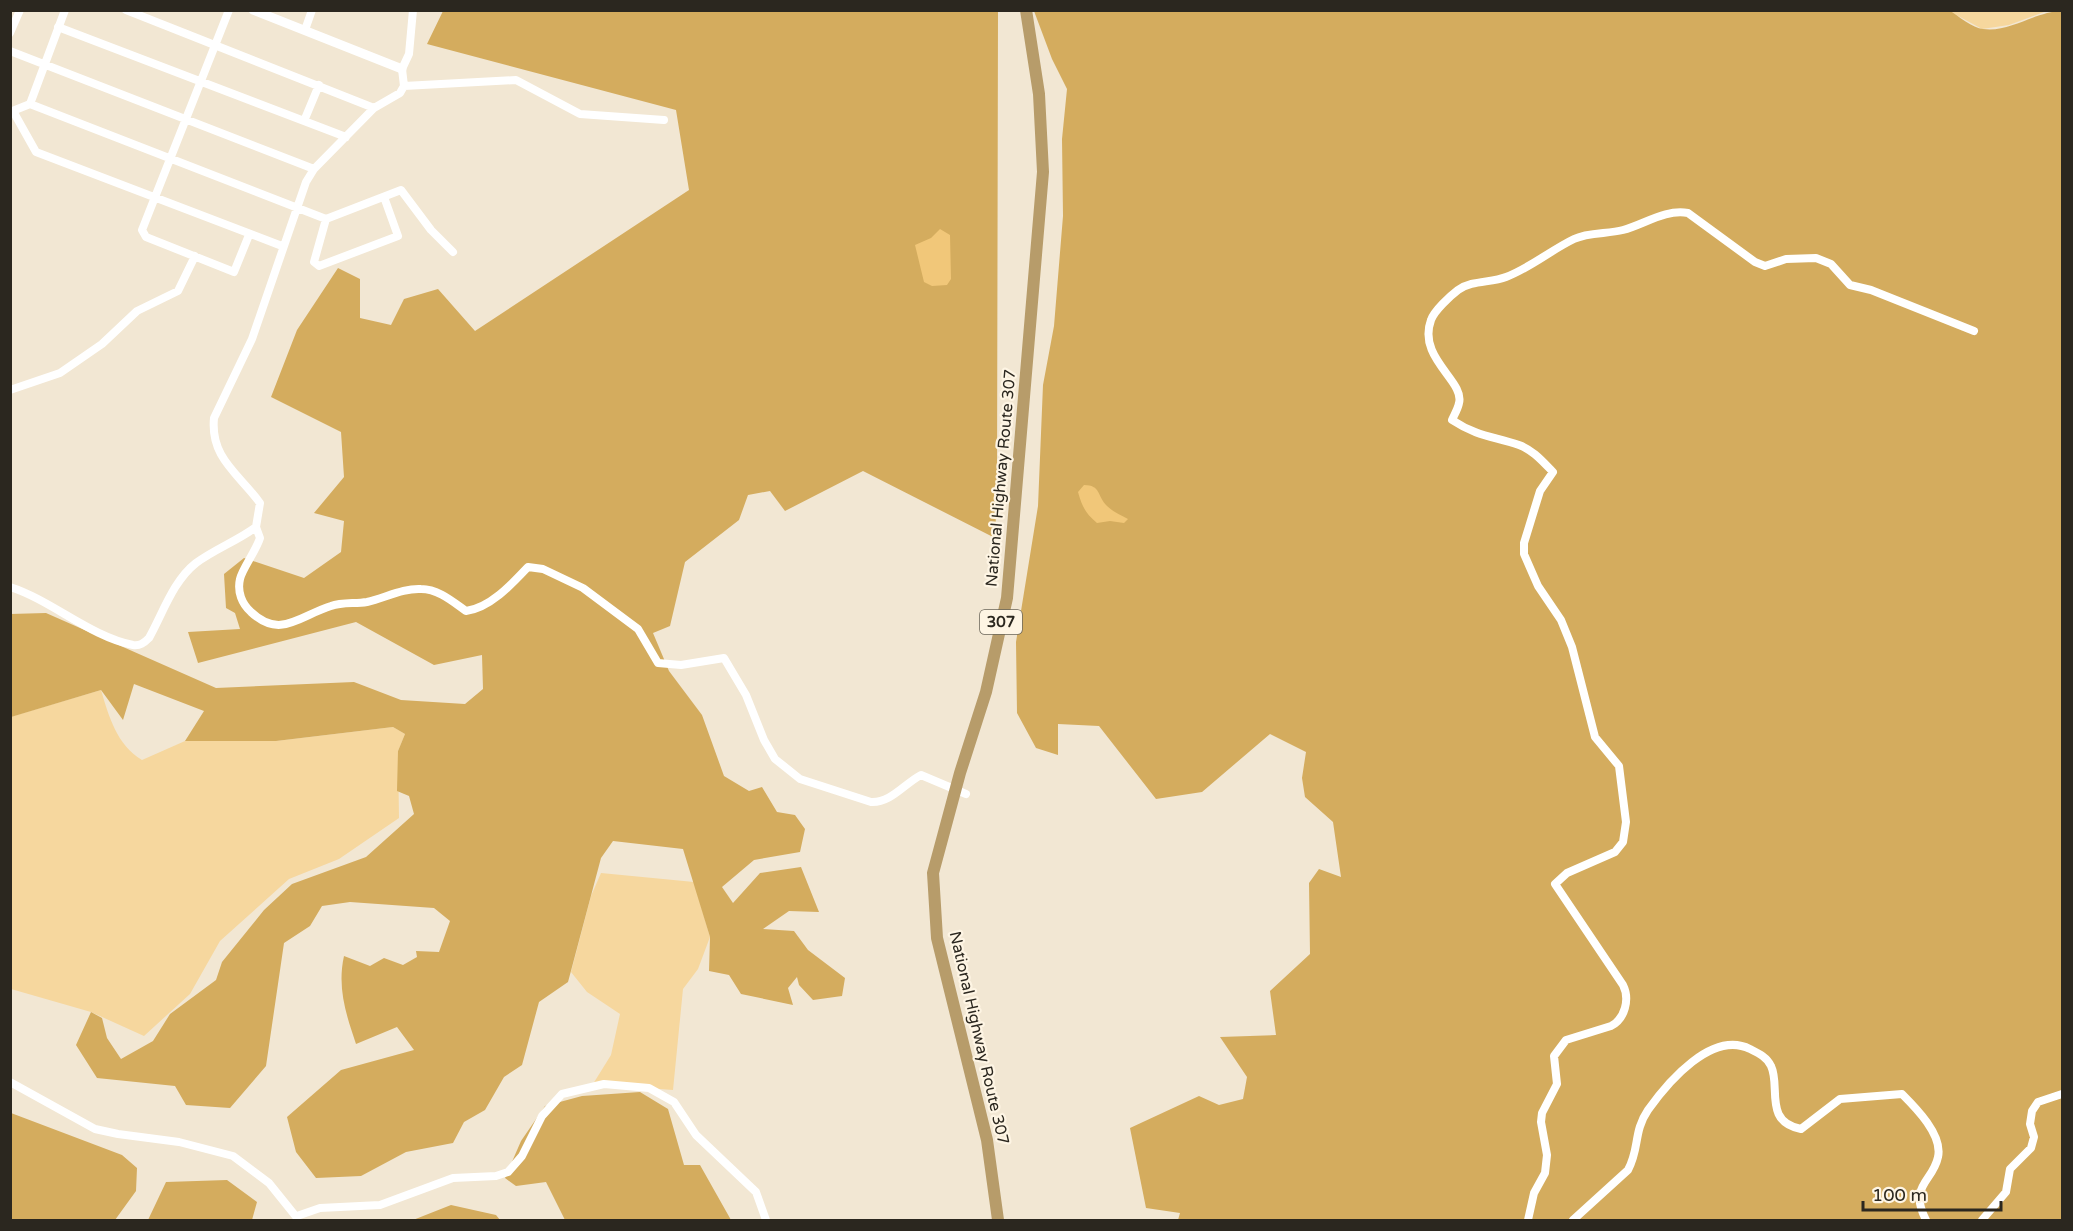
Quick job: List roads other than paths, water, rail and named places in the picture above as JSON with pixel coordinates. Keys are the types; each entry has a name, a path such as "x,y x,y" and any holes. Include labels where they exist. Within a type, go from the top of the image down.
{"highway":[{"name":"National Highway Route 307","path":"998,1221 987,1140 937,938 933,873 961,791 986,692 1006,598 1018,484 1043,172 1039,94 1026,10"}],"street":[{"path":"10,33 20,10"},
{"path":"30,104 65,10"},
{"path":"126,10 319,84 374,108"},
{"path":"228,10 142,230 146,237 234,272 249,235"},
{"path":"253,10 402,69"},
{"path":"305,30 312,10"},
{"path":"413,10 408,54 402,69 404,86 400,93 374,108 314,169 306,182 282,246 252,339 214,418 212,433 217,452 260,503 256,527 260,538 254,555 240,577 239,590 245,607 260,621 275,625 294,623 331,606 368,602 422,588 440,593 466,611 474,610 484,606 528,567 543,569 584,588 638,629 658,663 681,665 724,658 746,695 764,740 775,759 800,779 871,802 879,802 894,795 921,775 961,791"},
{"path":"58,27 346,137"},
{"path":"10,51 314,169"},
{"path":"404,86 516,80 580,114 664,120"},
{"path":"304,120 319,84"},
{"path":"282,246 36,152 12,111 30,104 326,219 401,190 431,230 453,252"},
{"path":"326,219 314,262 319,266 398,236 384,197"},
{"path":"1528,1221 1534,1193 1545,1173 1547,1155 1541,1122 1542,1113 1557,1084 1554,1056 1566,1040 1618,1023 1624,1011 1626,990 1555,884 1568,873 1615,852 1623,842 1626,822 1623,776 1620,766 1594,737 1572,647 1561,620 1538,586 1524,554 1524,543 1540,491 1553,472 1532,452 1520,445 1483,437 1452,420 1460,402 1458,391 1430,346 1431,319 1457,290 1467,285 1504,278 1577,237 1624,230 1663,214 1679,211 1688,213 1755,262 1765,266 1786,259 1816,258 1831,264 1850,285 1871,290 1974,331"},
{"path":"10,390 60,373 102,344 137,311 178,291 195,256"},
{"path":"10,587 103,633 134,645 142,644 150,638 178,582 195,564 239,540 256,527"},
{"path":"1573,1221 1628,1170 1635,1154 1636,1133 1640,1124 1680,1073 1714,1048 1734,1044 1746,1047 1768,1060 1773,1068 1773,1099 1784,1121 1791,1128 1801,1129 1840,1099 1902,1094 1930,1129 1938,1144 1938,1157 1924,1180 1921,1192 1921,1209 1926,1221"},
{"path":"10,1082 95,1128 118,1134 179,1142 233,1156 269,1183 298,1219 320,1208 380,1205 453,1178 495,1176 508,1172 522,1156 542,1116 562,1094 579,1088 613,1084 649,1088 674,1101 696,1135 756,1192 766,1221"},
{"path":"1982,1221 2006,1192 2010,1169 2031,1148 2034,1137 2030,1124 2032,1112 2038,1102 2062,1094"}]}
